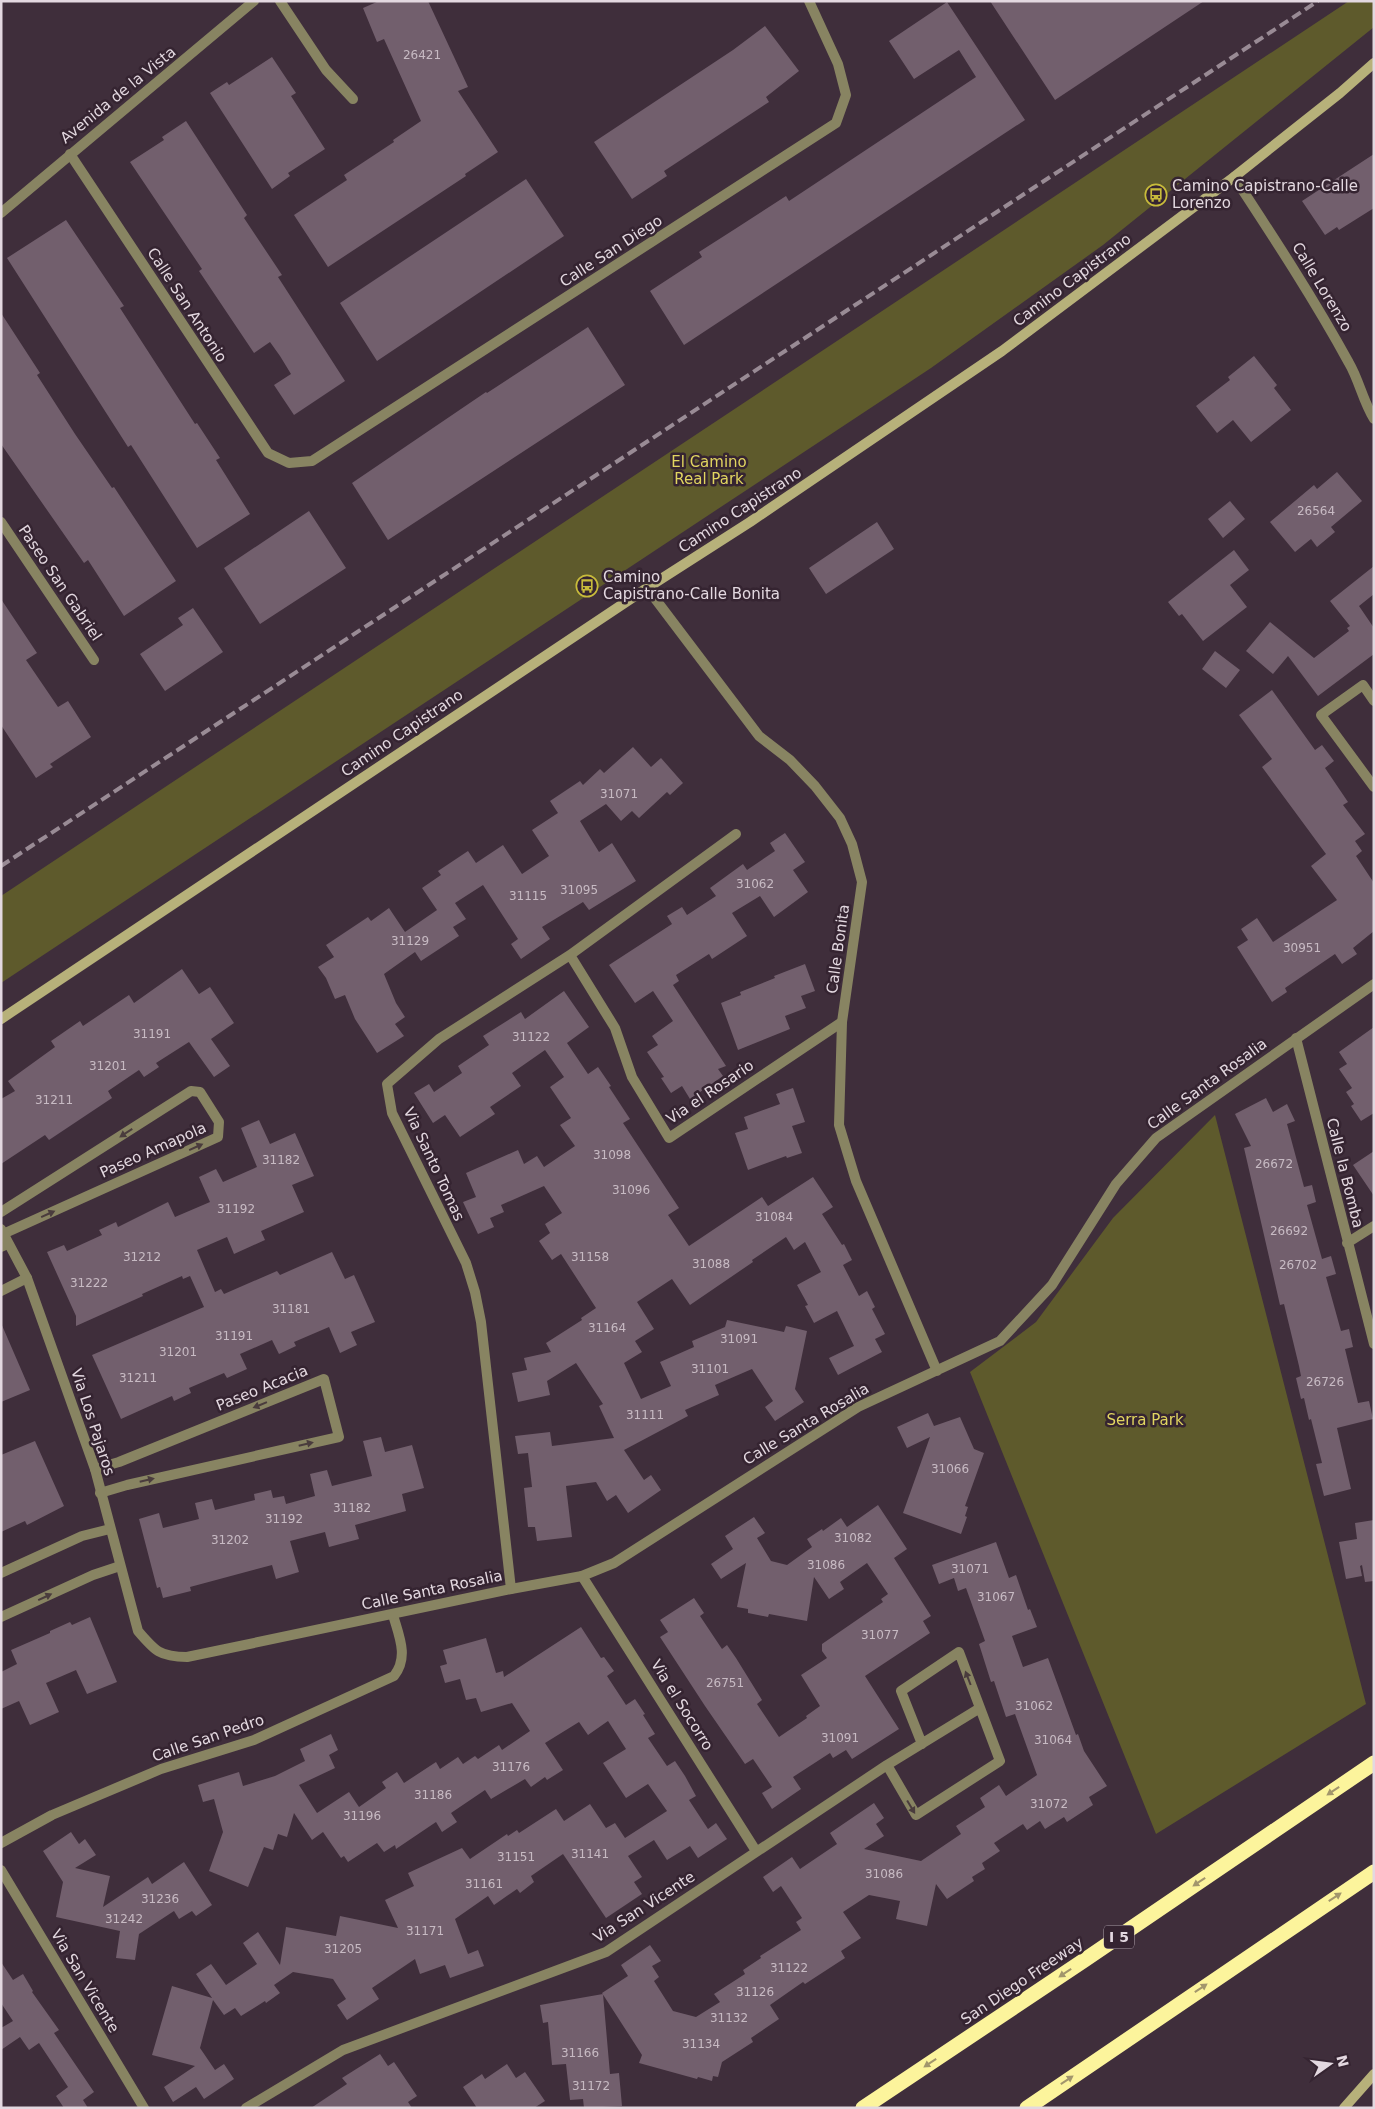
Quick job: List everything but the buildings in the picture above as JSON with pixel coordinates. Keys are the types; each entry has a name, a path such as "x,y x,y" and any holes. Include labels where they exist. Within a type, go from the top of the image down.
{"highway":[{"name":"San Diego Freeway","path":"863,2108 1374,1763"},
{"path":"1026,2108 1374,1872"}],"main road":[{"name":"Camino Capistrano","path":"1,1019 647,588 750,522 1002,352 1234,177 1340,93 1374,63"},
{"path":"1344,2108 1374,2074"}],"street":[{"name":"Avenida de la Vista","path":"1,213 70,154 203,46 254,1"},
{"path":"280,1 326,70 353,99"},
{"name":"Calle San Diego","path":"289,463 312,460 836,123 846,95 838,64 809,1"},
{"name":"Calle San Antonio","path":"70,154 253,432 268,453 289,463"},
{"name":"Calle Lorenzo","path":"1234,177 1286,256 1347,358 1374,419"},
{"name":"Paseo San Gabriel","path":"1,522 94,660"},
{"name":"Calle Bonita","path":"647,588 759,736 790,760 815,786 840,818 852,844 862,882 842,1022 839,1125 856,1181 937,1371"},
{"path":"1374,701 1363,685 1322,715 1374,787"},
{"name":"Via Santo Tomas","path":"511,1588 482,1322 475,1292 466,1264 392,1113 387,1084 439,1039 570,955 736,834"},
{"name":"Via el Rosario","path":"570,955 615,1028 632,1077 668,1138 842,1022"},
{"name":"Calle Santa Rosalia","path":"138,1631 152,1648 168,1657 187,1657 393,1615 511,1588 582,1576 614,1563 858,1407 1000,1341 1052,1285 1116,1184 1156,1138 1374,984"},
{"name":"Calle la Bomba","path":"1296,1038 1374,1344"},
{"name":"Paseo Amapola","path":"1,1212 191,1091 200,1092 220,1122 218,1137 2,1231"},
{"path":"1347,1243 1374,1226"},
{"name":"Via Los Pajaros","path":"2,1231 5,1246 27,1278 95,1469 138,1631"},
{"path":"1,1291 27,1278"},
{"name":"Paseo Acacia","path":"95,1469 128,1458 324,1379 339,1437 127,1484 100,1493"},
{"path":"1,1573 82,1536 110,1529"},
{"path":"1,1617 93,1575 120,1566"},
{"name":"Via el Socorro","path":"582,1576 756,1851"},
{"name":"Calle San Pedro","path":"1,1843 52,1815 161,1769 254,1740 394,1676 399,1669 403,1653 393,1615"},
{"path":"887,1765 916,1815 1000,1761 959,1652 901,1691 922,1744"},
{"name":"Via San Vicente","path":"246,2108 343,2050 606,1952 887,1765 980,1708"},
{"name":"Via San Vicente","path":"1,1870 144,2108"}],"green space":[{"name":"El Camino Real Park","path":"1349,1 1374,1 1374,27 1103,245 931,368 1,983 1,896"},
{"name":"Serra Park","path":"1215,1115 1366,1704 1156,1834 970,1372 1036,1322 1113,1218"}],"railway":[{"path":"1,866 1318,1"}],"place":[{"name":"Camino Capistrano-Calle Lorenzo","path":"1156,195"},
{"name":"Camino Capistrano-Calle Bonita","path":"587,586"}]}
